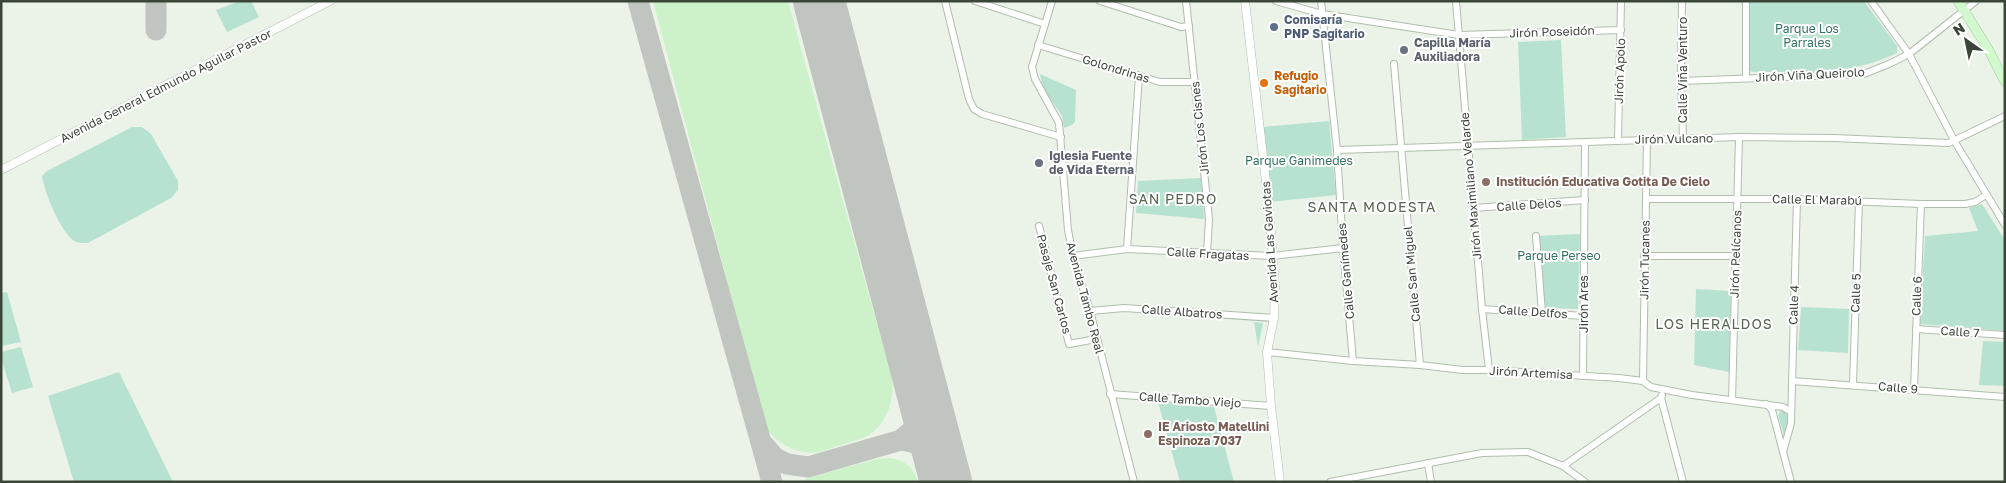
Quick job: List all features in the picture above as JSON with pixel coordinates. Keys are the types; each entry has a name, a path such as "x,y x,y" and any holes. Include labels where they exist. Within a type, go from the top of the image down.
{"main road":[{"path":"1958,1 1965,10 2005,82"}],"street":[{"name":"Avenida General Edmundo Aguilar Pastor","path":"1,170 330,1"},
{"path":"945,1 969,99 974,109 989,117 1061,137"},
{"path":"975,1 1045,24"},
{"name":"Avenida Tambo Real","path":"1052,1 1032,67 1042,92 1058,119 1068,230 1073,256 1090,311 1134,482"},
{"path":"1100,1 1180,26 1188,26"},
{"name":"Jirón Los Cisnes","path":"1186,1 1210,219 1208,254"},
{"name":"Avenida Las Gaviotas","path":"1245,1 1276,298 1267,352 1280,482"},
{"name":"Jirón Poseidón","path":"1276,1 1322,14 1458,35 1621,30"},
{"name":"Calle Ganímedes","path":"1321,1 1337,150 1353,361"},
{"name":"Jirón Maximiliano Velarde","path":"1456,1 1482,309 1489,370"},
{"name":"Jirón Apolo","path":"1618,140 1621,1"},
{"name":"Calle Viña Venturo","path":"1682,1 1684,138"},
{"path":"1746,1 1746,78"},
{"path":"1871,1 1909,54 1955,142 2005,225"},
{"name":"Jirón Viña Queirolo","path":"1682,81 1864,74 1909,54 1976,1"},
{"name":"Golondrinas","path":"1038,45 1160,82 1195,82"},
{"name":"Calle San Miguel","path":"1394,64 1420,365"},
{"path":"1127,249 1139,76"},
{"name":"Jirón Vulcano","path":"1337,150 1739,137 1834,138 1944,144 1955,142 2005,116"},
{"name":"Jirón Pelícanos","path":"1732,400 1739,137"},
{"name":"Jirón Tucanes","path":"1643,381 1647,140"},
{"name":"Jirón Ares","path":"1583,376 1585,142"},
{"name":"Calle El Marabú","path":"1646,199 1737,198 1965,204 1975,202 1986,195"},
{"name":"Calle 4","path":"1783,452 1790,432 1797,199"},
{"name":"Calle Delos","path":"1473,208 1584,200"},
{"name":"Calle 5","path":"1853,384 1859,201"},
{"name":"Calle 6","path":"1914,389 1921,204"},
{"name":"Pasaje San Carlos","path":"1038,226 1069,344 1096,339"},
{"path":"1536,236 1542,313"},
{"name":"Calle Fragatas","path":"1073,256 1127,249 1272,256 1343,248"},
{"path":"1644,256 1735,256"},
{"name":"Calle Albatros","path":"1090,311 1124,308 1274,318"},
{"name":"Calle Delfos","path":"1482,309 1584,316"},
{"name":"Calle 7","path":"1916,329 2005,334"},
{"name":"Jirón Artemisa","path":"1267,352 1463,370 1489,370 1643,381 1651,387 1783,407 1791,412"},
{"name":"Calle 9","path":"1792,380 2005,397"},
{"path":"1666,390 1662,393 1661,398 1683,482"},
{"name":"Calle Tambo Viejo","path":"1110,394 1271,406"},
{"path":"1563,466 1661,398"},
{"path":"1765,404 1772,410 1791,482"},
{"path":"1330,482 1482,453 1528,452 1563,466 1585,482"},
{"path":"1428,463 1431,482"}],"green space":[{"path":"240,1 251,1 259,17 227,32 216,10"},
{"name":"Parque Los Parrales","path":"1749,1 1864,1 1897,46 1897,53 1862,66 1844,69 1808,72 1752,72 1748,70"},
{"path":"1561,40 1566,137 1522,140 1518,42"},
{"path":"1040,74 1076,90 1075,122 1072,125 1064,128 1062,116 1043,88"},
{"name":"Parque Ganimedes","path":"1329,121 1336,195 1270,202 1262,127"},
{"path":"132,127 142,127 151,134 178,181 178,190 171,198 88,243 76,242 70,238 59,222 46,192 42,176 47,171"},
{"path":"1201,178 1204,219 1136,213 1138,181"},
{"path":"1982,204 2005,240 2005,331 1920,324 1925,236 1978,231 1969,208"},
{"name":"Parque Perseo","path":"1580,234 1578,309 1541,308 1536,236"},
{"path":"1696,289 1731,291 1729,372 1694,365"},
{"path":"7,292 21,342 1,346 1,293"},
{"path":"1801,307 1849,309 1848,353 1798,350"},
{"path":"1254,322 1263,323 1258,347"},
{"path":"1983,341 2005,342 2005,386 1979,385"},
{"path":"21,347 33,387 12,393 1,358 1,352"},
{"path":"119,372 173,482 74,482 48,396"},
{"path":"1158,402 1214,407 1234,482 1180,482"},
{"path":"1781,410 1787,413 1787,425 1784,436 1778,415"}],"sand":[{"path":"653,1 788,1 892,379 892,396 888,412 879,426 867,436 812,453 790,448 776,439 766,428"},
{"path":"890,458 908,466 918,482 800,482 807,478 877,459"}],"taxiway":[{"path":"156,1 156,30"},
{"path":"638,1 772,482"},
{"path":"763,444 775,458 787,464 808,467 901,440 915,428 924,415 926,407"},
{"path":"901,440 925,447 942,465"}],"runway":[{"path":"819,1 946,482"}],"place":[{"name":"Comisaría PNP Sagitario","path":"1274,27"},
{"name":"Capilla María Auxiliadora","path":"1404,50"},
{"name":"Refugio Sagitario","path":"1264,83"},
{"name":"Iglesia Fuente de Vida Eterna","path":"1039,163"},
{"name":"Institución Educativa Gotita De Cielo","path":"1486,182"},
{"name":"IE Ariosto Matellini Espinoza 7037","path":"1148,434"}],"district":[{"name":"SAN PEDRO","path":"1173,199"},
{"name":"SANTA MODESTA","path":"1372,207"},
{"name":"LOS HERALDOS","path":"1714,324"}]}
